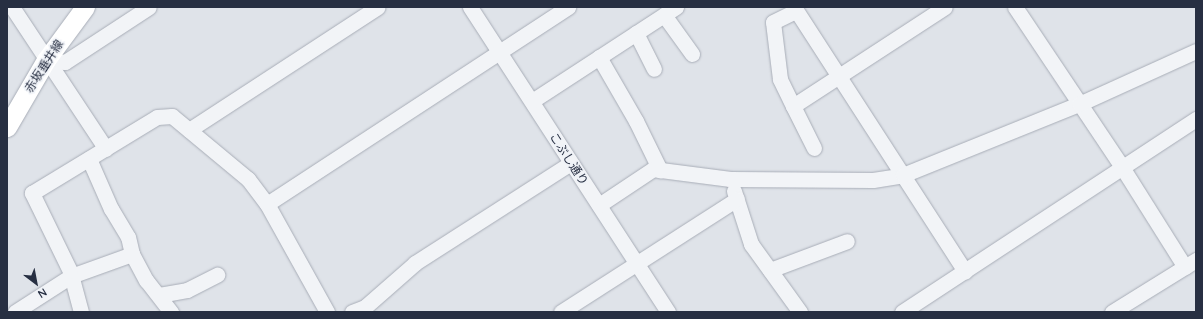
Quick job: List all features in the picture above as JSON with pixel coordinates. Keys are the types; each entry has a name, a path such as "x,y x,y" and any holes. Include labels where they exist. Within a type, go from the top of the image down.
{"main road":[{"name":"赤坂垂井線","path":"9,119 46,60 85,7"}],"street":[{"path":"12,7 106,149"},
{"path":"46,60 65,62 149,7"},
{"path":"189,130 378,7"},
{"name":"こぶし通り","path":"470,7 500,51 668,312"},
{"path":"267,204 568,7"},
{"path":"793,106 945,7"},
{"path":"1015,7 1079,104 1190,264 1112,312"},
{"path":"814,148 780,79 772,22 795,9 965,271"},
{"path":"532,101 670,11 692,54"},
{"path":"636,33 654,69"},
{"path":"599,205 653,169 730,179 873,180 903,175 1079,104 1196,51"},
{"path":"600,57 636,121 660,170"},
{"path":"81,312 72,276 32,193 157,117 172,116 248,178 267,204 327,312"},
{"path":"906,311 1196,119"},
{"path":"89,159 111,209 128,237 132,254 171,312"},
{"path":"352,312 365,307 416,263 571,163"},
{"path":"730,179 752,244 800,312"},
{"path":"561,312 737,199"},
{"path":"770,270 847,241"},
{"path":"15,312 72,276 132,254"},
{"path":"159,295 187,290 217,275"}]}
